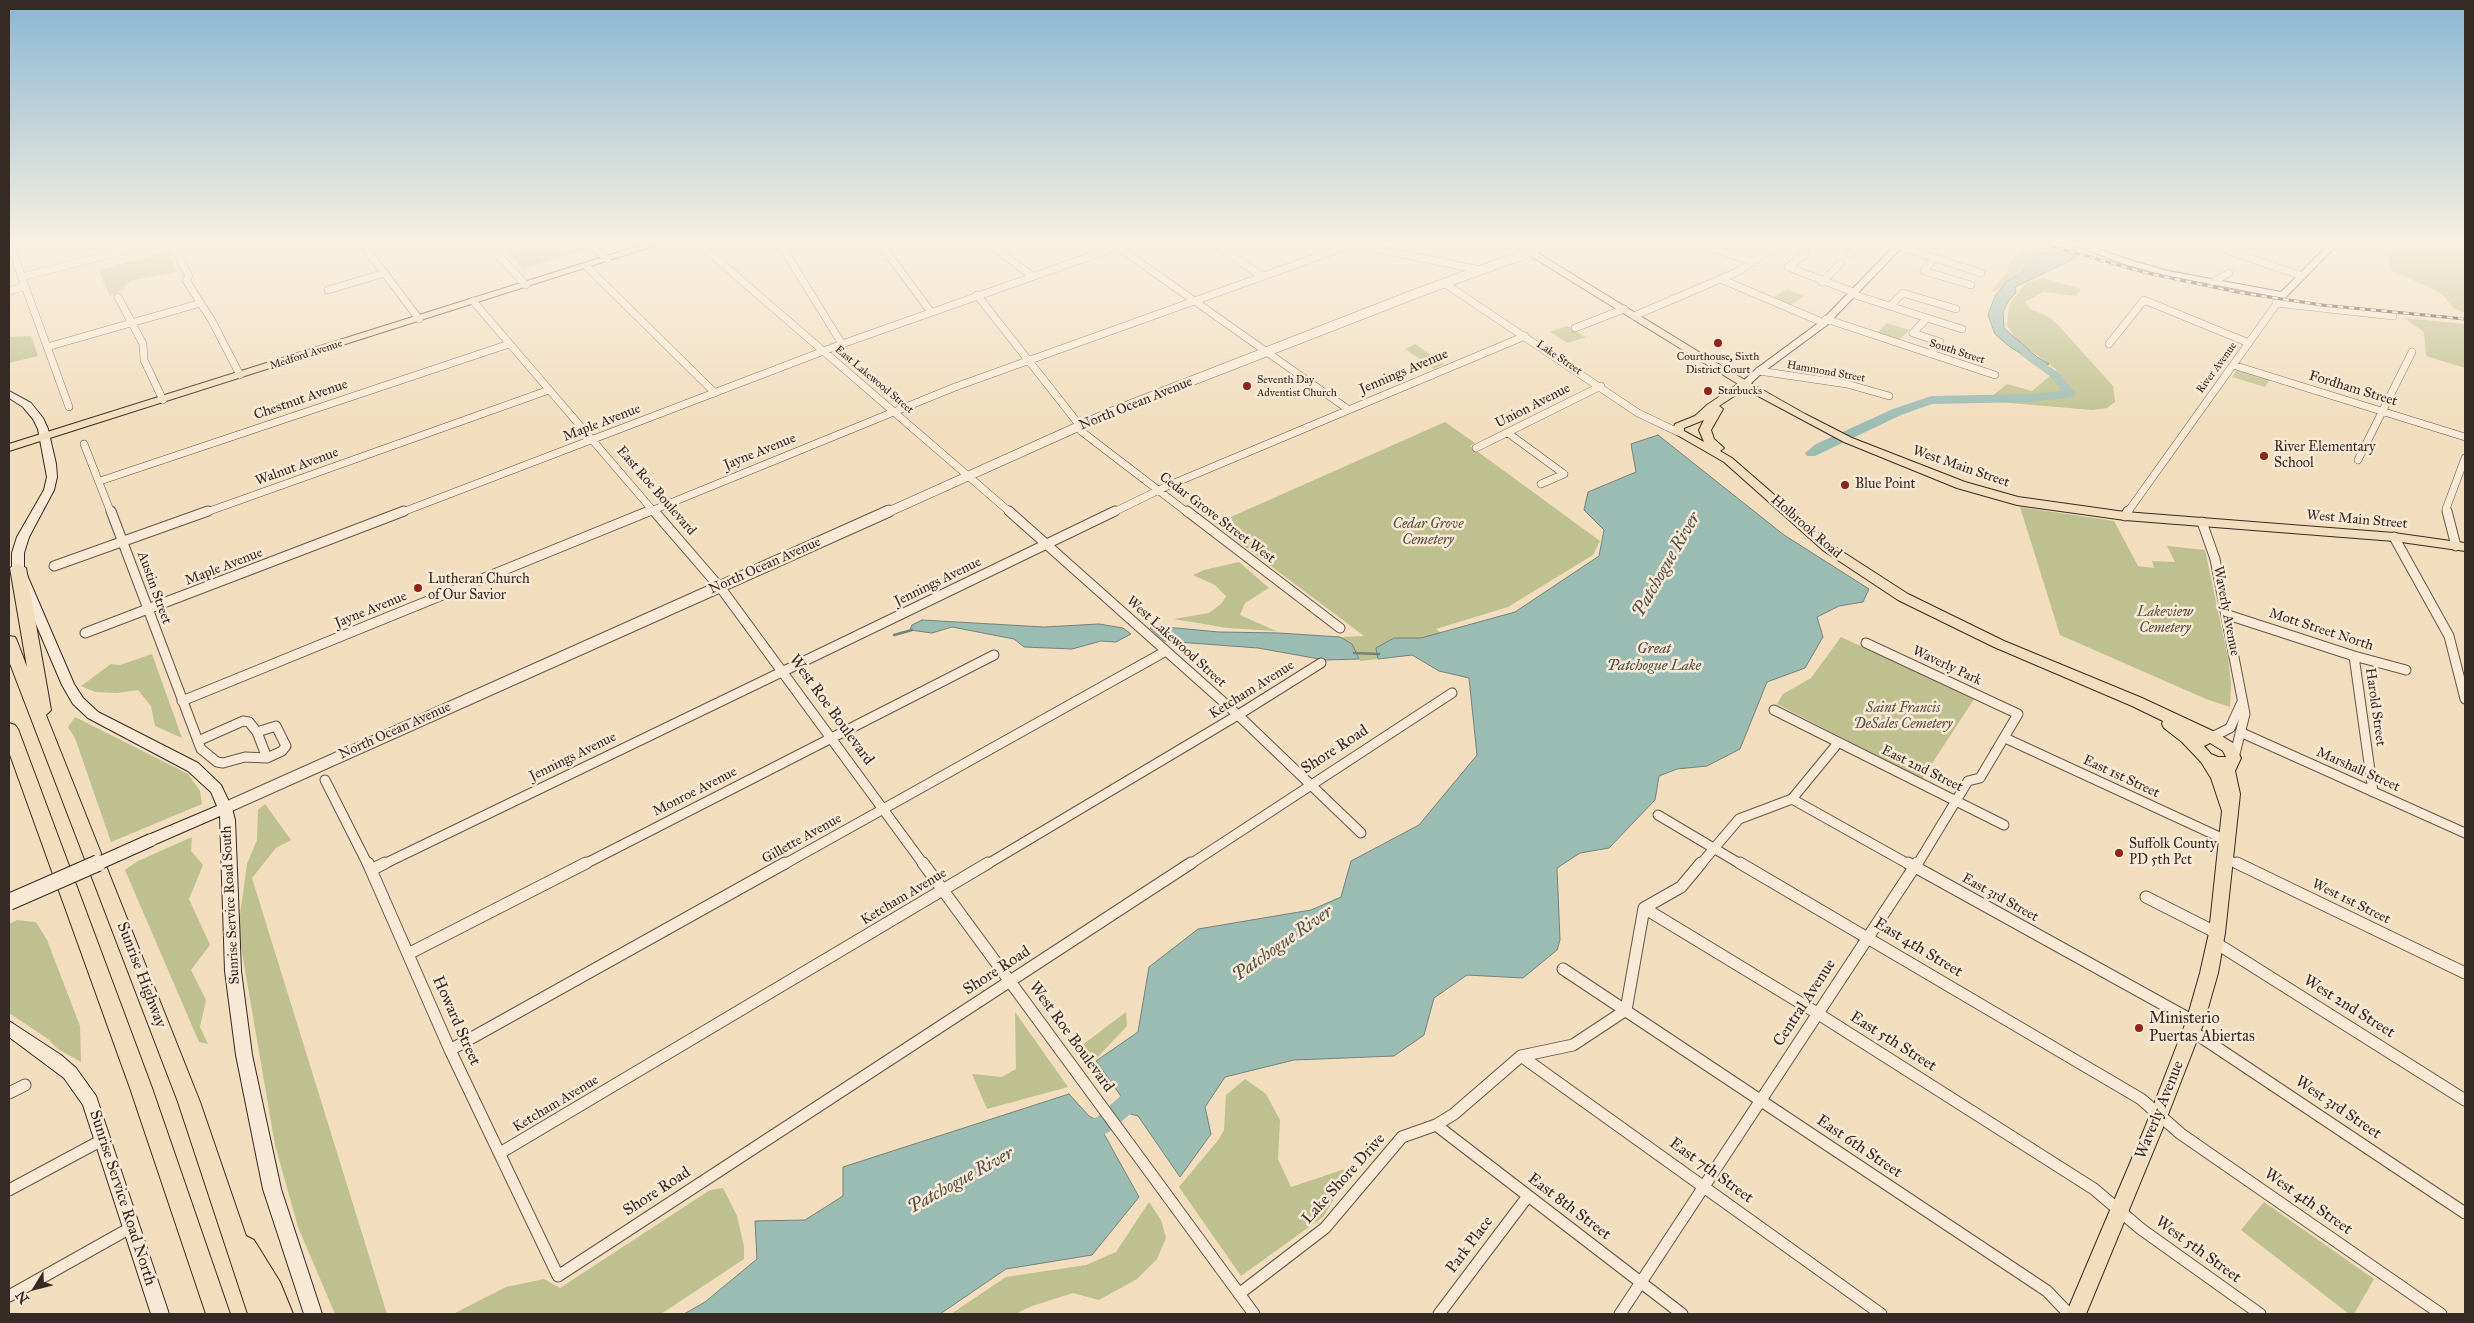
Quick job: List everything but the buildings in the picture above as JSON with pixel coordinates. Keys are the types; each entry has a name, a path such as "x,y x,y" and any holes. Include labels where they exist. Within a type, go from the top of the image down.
{"highway":[{"path":"18,568 48,738"},
{"name":"Sunrise Highway","path":"9,641 170,1049 260,1314"},
{"path":"9,729 141,1088 218,1314"},
{"path":"230,1222 271,1291 281,1314"}],"main road":[{"name":"Medford Avenue","path":"9,448 467,304"},
{"name":"West Main Street","path":"1615,304 1744,385 1818,426 1961,485 1998,496 2036,505 2125,516 2394,537 2461,546"},
{"path":"1683,426 1744,385 1759,371 1825,321 1842,304"},
{"name":"Sunrise Service Road South","path":"9,394 31,409 41,424 52,471 46,498 23,537 18,553 18,568 63,675 78,702 103,721 193,767 216,789 225,808 228,820 233,971 244,1054 272,1189 313,1314"},
{"path":"1701,435 1722,401"},
{"name":"Holbrook Road","path":"1683,426 1682,436 1701,435 1807,531 1843,558 1903,597 1999,644 2097,687 2137,702 2210,737 2228,747 2232,760"},
{"name":"Holbrook Road","path":"2097,687 2164,721 2179,731 2201,753"},
{"path":"2210,737 2199,740 2201,753 2217,763 2232,760"},
{"name":"Waverly Avenue","path":"2201,753 2218,777 2229,810"},
{"name":"Waverly Avenue","path":"2076,1314 2193,1026 2217,938 2232,794 2228,771 2232,760"},
{"name":"North Ocean Avenue","path":"9,902 225,808"},
{"name":"Sunrise Service Road North","path":"9,1028 56,1060 70,1073 90,1102 104,1139 160,1314"}],"street":[{"path":"30,304 69,407"},
{"path":"121,304 143,344 144,360 163,400"},
{"path":"47,347 195,304"},
{"path":"202,304 240,375"},
{"path":"408,304 419,319"},
{"name":"East Roe Boulevard","path":"474,304 719,586"},
{"path":"624,304 715,393"},
{"name":"East Lakewood Street","path":"769,304 969,476"},
{"path":"817,304 842,344"},
{"path":"925,304 931,312"},
{"name":"Maple Avenue","path":"85,633 842,344 953,304"},
{"path":"984,304 1079,427"},
{"name":"Jayne Avenue","path":"182,701 895,411 1028,359 1183,304"},
{"path":"1199,304 1349,410"},
{"name":"North Ocean Avenue","path":"225,808 1079,427 1391,304"},
{"name":"Lake Street","path":"1476,304 1601,386 1645,418 1683,426"},
{"path":"1634,316 1664,304"},
{"name":"South Street","path":"1782,304 1825,321 1996,375"},
{"path":"1883,304 1962,329"},
{"path":"1939,304 1956,309"},
{"path":"2109,344 2141,304"},
{"path":"2153,304 2249,343"},
{"name":"River Avenue","path":"2125,516 2276,304"},
{"path":"2283,304 2393,316"},
{"path":"1575,328 1624,309"},
{"path":"1927,318 1913,332 1940,342 1930,354"},
{"name":"Jennings Avenue","path":"371,870 1160,490 1525,336"},
{"name":"Chestnut Avenue","path":"100,481 509,344"},
{"path":"2358,460 2412,352"},
{"name":"Fordham Street","path":"2232,365 2465,437"},
{"name":"Hammond Street","path":"1759,371 1847,384 1889,396"},
{"name":"Union Avenue","path":"1476,448 1601,386"},
{"name":"Walnut Avenue","path":"54,566 549,390"},
{"name":"Cedar Grove Street West","path":"1079,427 1081,431 1340,628"},
{"path":"1508,433 1564,474 1541,484"},
{"name":"Austin Street","path":"84,444 100,481 147,610 201,749 217,762 223,763 245,757 267,758"},
{"path":"2461,546 2446,509 2465,458"},
{"name":"West Lakewood Street","path":"969,476 1238,715 1361,833"},
{"name":"Waverly Avenue","path":"2202,522 2212,544 2228,615 2245,714 2232,760"},
{"path":"2394,537 2449,636 2465,699"},
{"name":"West Roe Boulevard","path":"719,586 1254,1314"},
{"name":"Mott Street North","path":"2228,615 2354,656 2406,670"},
{"name":"Waverly Park","path":"1866,643 2018,714"},
{"name":"Gillette Avenue","path":"450,1050 884,810 1166,651"},
{"name":"Monroe Avenue","path":"408,954 994,654"},
{"name":"Harold Street","path":"2354,656 2373,792"},
{"name":"Ketcham Avenue","path":"500,1153 1238,715 1321,663"},
{"name":"Shore Road","path":"558,1276 1452,693"},
{"path":"2210,737 2230,728 2242,702"},
{"name":"East 2nd Street","path":"1774,710 2004,825"},
{"name":"Central Avenue","path":"1620,1314 1915,867 1955,800 1968,781 1980,778 2018,714"},
{"path":"198,741 244,721 249,722 257,732 267,758 282,751 286,746 276,726 257,732"},
{"name":"Marshall Street","path":"2240,732 2465,833"},
{"name":"East 1st Street","path":"2005,738 2226,840"},
{"path":"1563,969 1626,1010 1644,908 1681,887 1739,819 1792,799 1838,743"},
{"name":"Howard Street","path":"325,780 371,870 450,1050 558,1276"},
{"name":"East 3rd Street","path":"1792,799 2193,1026"},
{"name":"East 4th Street","path":"1658,815 1714,846 2141,1098 2158,1114"},
{"name":"West 1st Street","path":"2224,859 2248,868 2465,973"},
{"path":"2146,897 2217,938"},
{"name":"East 5th Street","path":"1644,908 1817,1014 2094,1189 2119,1210"},
{"name":"West 2nd Street","path":"2217,938 2465,1100"},
{"name":"Lake Shore Drive","path":"1239,1294 1325,1228 1402,1137 1436,1125 1454,1114 1521,1056 1573,1045 1626,1010"},
{"name":"East 6th Street","path":"1626,1010 2051,1294 2069,1314"},
{"name":"West 3rd Street","path":"2193,1026 2465,1213"},
{"name":"East 7th Street","path":"1521,1056 1880,1314"},
{"path":"9,1093 25,1085"},
{"name":"West 4th Street","path":"2158,1114 2181,1134 2441,1314"},
{"name":"East 8th Street","path":"1436,1125 1682,1314"},
{"path":"9,1190 104,1139"},
{"name":"Park Place","path":"1439,1314 1528,1196"},
{"name":"West 5th Street","path":"2119,1210 2141,1229 2260,1314"},
{"path":"9,1296 132,1227"}],"green space":[{"path":"2026,304 2031,309 2049,317 2058,325 2113,386 2115,402 2107,408 2092,410 1986,401 2007,384 2032,391 2057,370 2018,341 2007,326 2009,305"},
{"path":"2450,304 2465,304 2465,313 2453,308"},
{"path":"2404,318 2465,324 2465,368 2426,356 2424,332"},
{"path":"1887,323 1910,330 1899,340 1877,333"},
{"path":"1567,326 1586,337 1568,343 1550,332"},
{"path":"31,336 38,356 9,363 9,337"},
{"path":"1415,344 1444,364 1434,369 1405,349"},
{"path":"2238,368 2271,378 2265,387 2232,377"},
{"name":"Cedar Grove Cemetery","path":"1445,422 1475,443 1470,446 1600,541 1593,555 1508,607 1436,629 1441,633 1421,638 1394,638 1376,648 1378,659 1360,661 1352,644 1340,637 1364,636 1215,524"},
{"name":"Lakeview Cemetery","path":"2020,507 2114,521 2138,566 2154,568 2152,561 2175,562 2167,546 2205,550 2228,658 2231,683 2230,707 2206,699 2060,635"},
{"path":"1239,562 1269,588 1245,603 1240,615 1276,631 1227,628 1174,619 1209,613 1222,603 1226,596 1215,585 1193,575 1204,570"},
{"name":"Saint Francis DeSales Cemetery","path":"1841,637 1974,699 1922,779 1777,704 1783,694 1811,678"},
{"path":"152,654 182,738 155,726 151,706 138,690 117,693 95,692 81,686 111,664 120,665"},
{"path":"75,717 188,774 200,791 202,804 111,842 75,738 68,727"},
{"path":"265,804 291,840 276,848 252,878 387,1314 335,1314 298,1227 275,1145 238,929 247,864 257,840 258,810"},
{"path":"192,837 191,851 203,865 189,899 210,945 191,970 206,1000 200,1027 208,1044 199,1042 125,870 136,862"},
{"path":"17,920 36,922 47,940 80,1026 81,1062 58,1049 48,1039 9,1013 9,924"},
{"path":"1015,1012 1068,1087 987,1109 972,1074 1002,1077 1016,1069"},
{"path":"1126,1012 1127,1026 1090,1065 1077,1049"},
{"path":"1245,1079 1266,1094 1280,1120 1278,1159 1291,1187 1354,1166 1323,1217 1241,1276 1179,1187 1219,1139 1224,1130 1226,1095"},
{"path":"723,1188 737,1216 744,1246 744,1259 661,1314 453,1314 506,1287 544,1279 560,1288 710,1190"},
{"path":"1149,1202 1161,1220 1166,1238 1157,1259 1137,1279 1099,1300 1073,1293 1032,1306 1015,1314 951,1314 1006,1277 1086,1265 1116,1252"},
{"path":"2264,1202 2374,1279 2354,1314 2349,1314 2241,1230"}],"water":[{"path":"1992,304 2007,304 2003,312 2004,328 2037,357 2049,364 2042,366 2010,347 1995,334 1988,315"},
{"name":"Great Patchogue Lake","path":"1658,435 1784,535 1869,589 1863,602 1839,606 1817,617 1823,637 1805,668 1767,682 1740,749 1707,766 1677,769 1659,776 1655,800 1609,848 1580,853 1557,868 1560,940 1557,950 1523,978 1467,975 1434,998 1424,1035 1394,1056 1294,1060 1225,1077 1205,1107 1211,1134 1180,1177 1138,1116 1120,1111 1121,1096 1096,1061 1138,1032 1149,967 1198,929 1311,910 1341,897 1351,861 1419,825 1477,755 1469,678 1439,671 1412,655 1378,659 1376,648 1394,638 1421,638 1515,612 1599,556 1604,530 1584,510 1588,492 1636,472 1631,444"},
{"path":"922,620 1044,627 1099,624 1123,628 1131,634 1116,642 1101,641 1072,649 1024,647 1014,639 952,627 932,633 910,630 912,625"},
{"path":"1154,626 1219,632 1340,637 1352,644 1359,659 1325,660 1258,648 1164,641 1150,628"},
{"path":"1069,1094 1089,1116 1104,1124 1104,1134 1139,1197 1092,1255 1006,1269 940,1314 684,1314 705,1302 757,1259 755,1221 805,1220 843,1196 843,1167"}],"waterway":[{"name":"Patchogue River","path":"1811,453 1820,447 1897,412 1931,400 2030,398 2070,394 2055,375 2026,354"},
{"path":"894,635 912,630"},
{"path":"1354,653 1379,654"},
{"name":"Patchogue River","path":"1086,1133 1104,1124 1133,1098"}],"railway":[{"path":"2314,304 2465,319"}],"place":[{"name":"Courthouse, Sixth District Court","path":"1718,343"},
{"name":"Seventh Day Adventist Church","path":"1247,386"},
{"name":"Starbucks","path":"1708,391"},
{"name":"River Elementary School","path":"2264,456"},
{"name":"Blue Point","path":"1845,485"},
{"name":"Lutheran Church of Our Savior","path":"418,588"},
{"name":"Suffolk County PD 5th Pct","path":"2119,853"},
{"name":"Ministerio Puertas Abiertas","path":"2139,1028"}]}
